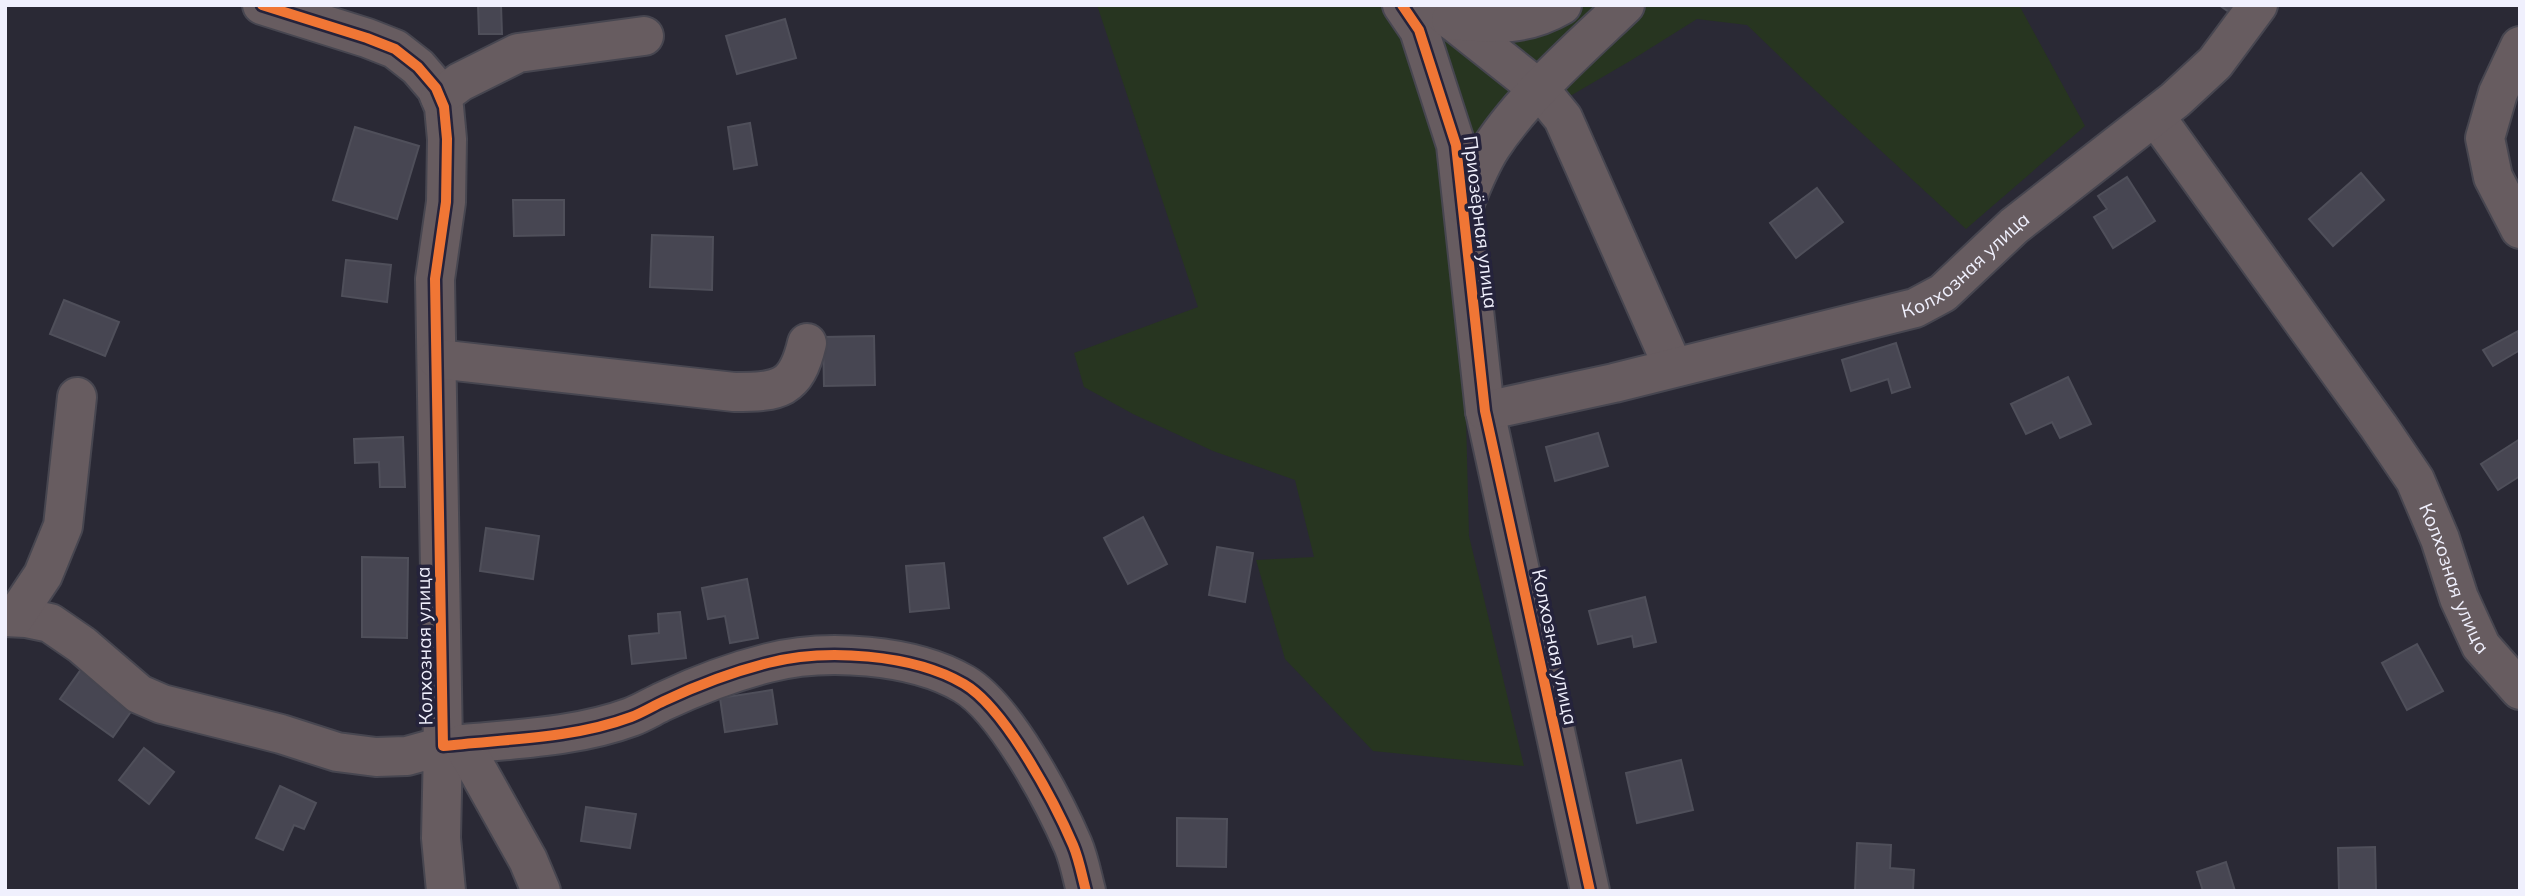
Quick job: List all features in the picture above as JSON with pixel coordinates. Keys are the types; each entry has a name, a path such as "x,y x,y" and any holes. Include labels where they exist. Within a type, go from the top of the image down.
{"street":[{"name":"Колхозная улица","path":"262,5 395,49 418,67 436,88 444,107 447,139 446,202 435,279 453,745"},
{"name":"Приозёрная улица","path":"1402,5 1419,30 1456,145 1485,411"},
{"path":"1442,13 1496,24 1521,22 1562,5"},
{"path":"1463,206 1492,146 1540,90 1625,5"},
{"name":"Колхозная улица","path":"1590,891 1485,411 1614,383 1915,308 1943,293 2014,226 2155,116 2215,63 2258,5"},
{"path":"1442,13 1540,90 1563,118 1673,367"},
{"path":"440,97 460,82 518,53 644,36"},
{"path":"2520,46 2498,93 2485,138 2493,177 2520,229"},
{"name":"Колхозная улица","path":"2155,116 2415,480 2440,539 2459,598 2481,646 2520,691"},
{"path":"437,359 722,391 762,392 782,386 796,375 802,365 807,343"},
{"path":"10,617 43,575 63,526 77,397"},
{"name":"Колхозная улица","path":"10,617 50,623 82,645 139,694 162,704 281,734 337,752 376,757 407,756 453,745 582,731 632,717 709,681 771,662 829,656 883,658 932,669 966,685 989,705 1015,741 1041,783 1073,846 1086,891"},
{"path":"446,891 440,838 453,745"},
{"path":"453,745 528,860 541,891"}],"green space":[{"path":"1097,5 1380,5 1398,31 1428,102 1448,181 1465,378 1469,536 1524,766 1373,751 1285,659 1256,560 1314,557 1295,480 1213,451 1133,414 1084,387 1074,353 1198,307"},
{"path":"1427,5 2019,5 2085,126 1966,229 1747,25 1697,19 1476,151"}],"building":[{"path":"478,5 501,5 502,34 479,34"},
{"path":"2219,5 2233,5 2229,12"},
{"path":"785,19 796,58 737,74 726,36"},
{"path":"750,123 757,165 734,169 728,127"},
{"path":"355,127 419,146 397,219 333,200"},
{"path":"2361,173 2384,200 2333,246 2309,219"},
{"path":"2127,177 2155,221 2113,248 2094,217 2107,209 2098,196"},
{"path":"1817,188 1843,222 1796,258 1770,223"},
{"path":"513,200 564,200 564,235 514,236"},
{"path":"652,235 713,237 712,290 650,287"},
{"path":"346,260 391,265 387,302 342,296"},
{"path":"64,300 119,322 105,356 50,334"},
{"path":"2518,331 2520,350 2493,366 2483,350"},
{"path":"874,336 875,385 824,386 823,337"},
{"path":"1896,343 1910,387 1892,393 1888,379 1851,391 1842,360"},
{"path":"2068,377 2091,424 2060,438 2052,422 2026,434 2011,404"},
{"path":"1598,433 1608,466 1555,481 1546,447"},
{"path":"403,437 405,487 380,487 379,462 355,463 354,439"},
{"path":"2520,439 2520,476 2498,490 2481,464"},
{"path":"1143,517 1167,564 1128,584 1104,538"},
{"path":"486,528 539,536 533,579 480,571"},
{"path":"1217,547 1253,553 1245,602 1209,595"},
{"path":"362,557 408,558 407,638 362,637"},
{"path":"944,563 949,608 910,612 906,566"},
{"path":"747,579 758,638 730,643 725,616 708,619 702,588"},
{"path":"1645,597 1656,642 1634,647 1632,636 1598,644 1589,611"},
{"path":"680,612 686,658 632,664 629,636 659,633 658,614"},
{"path":"2417,644 2443,691 2407,710 2382,663"},
{"path":"82,668 135,706 113,737 60,699"},
{"path":"772,690 777,724 725,732 720,698"},
{"path":"144,748 174,772 149,804 119,780"},
{"path":"1681,760 1693,810 1637,823 1626,773"},
{"path":"280,786 316,803 304,829 294,825 283,850 256,838"},
{"path":"586,807 636,814 630,848 581,841"},
{"path":"1177,818 1227,819 1226,867 1177,866"},
{"path":"1857,843 1891,845 1890,868 1914,870 1913,891 1855,891"},
{"path":"2375,847 2376,891 2339,891 2338,848"},
{"path":"2226,862 2235,891 2203,891 2197,872"}],"cycle path":[{"path":"262,5 395,49 418,67 436,88 444,107 447,139 446,202 435,279 443,746 562,734 609,724 715,679 791,658 842,655 895,660 920,666 964,684 996,713 1027,757 1065,826 1075,850 1086,891"},
{"path":"1402,5 1419,30 1456,145 1485,411 1590,891"}]}
